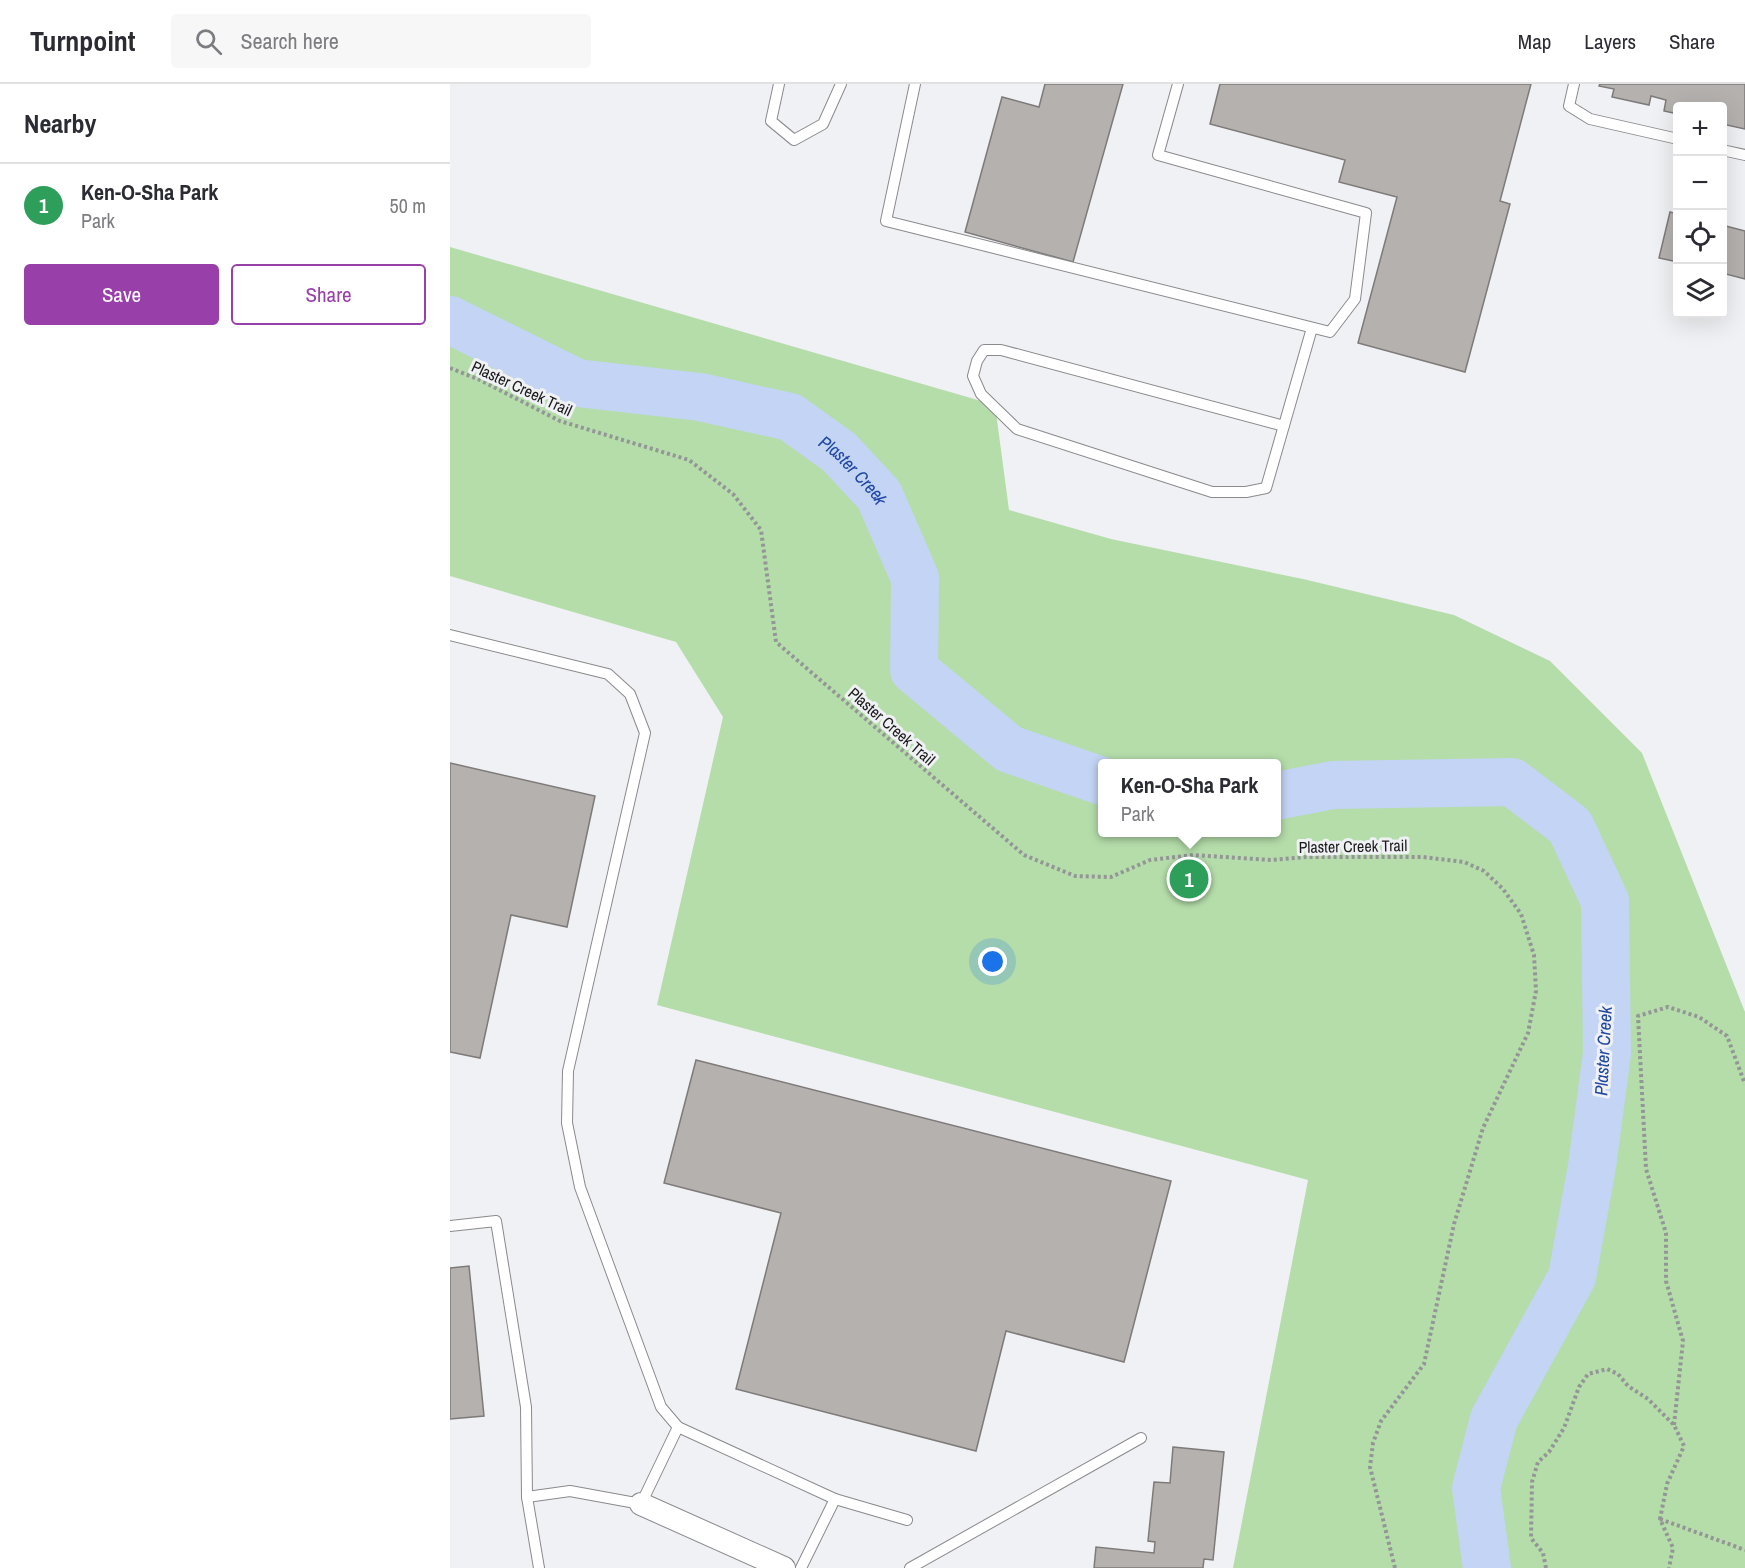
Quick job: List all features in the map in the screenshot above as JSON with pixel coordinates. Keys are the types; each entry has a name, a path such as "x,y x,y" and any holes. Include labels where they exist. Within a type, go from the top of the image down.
{"street":[{"path":"641,1504 784,1568"}],"lane":[{"path":"779,84 771,121 794,140 823,124 841,84"},
{"path":"915,84 886,220 1330,332 1354,298 1366,213 1158,155 1178,84"},
{"path":"1574,84 1569,106 1590,119 1673,139"},
{"path":"1727,151 1745,155"},
{"path":"1284,426 1001,350 984,350 977,361 973,376 981,394 1017,429 1212,492 1246,492 1266,488 1284,426 1312,328"},
{"path":"450,635 608,674 630,694 645,734 568,1071 567,1123 580,1188 661,1407 678,1427 835,1499 907,1520"},
{"path":"450,1226 496,1221 526,1407 527,1497 539,1568"},
{"path":"527,1497 570,1491 641,1504 678,1427"},
{"path":"910,1568 1141,1438"},
{"path":"801,1568 835,1499"}],"path":[{"name":"Plaster Creek Trail","path":"450,368 480,380 560,421 689,460 733,494 761,531 776,642 1024,855 1075,876 1111,877 1150,860 1193,855 1271,860 1306,857 1423,857 1464,862 1484,870 1503,889 1521,914 1534,955 1536,991 1528,1033 1483,1128 1457,1213 1424,1364 1381,1421 1373,1443 1370,1467 1395,1568"},
{"path":"1674,1425 1683,1341 1666,1281 1666,1233 1646,1169 1638,1016 1668,1007 1699,1017 1727,1036 1745,1084"},
{"path":"1546,1568 1544,1553 1531,1538 1532,1482 1538,1462 1549,1452 1564,1428 1579,1387 1588,1374 1607,1369 1618,1374 1628,1386 1648,1399 1674,1425 1684,1446 1666,1484 1660,1519 1673,1548 1669,1568"},
{"path":"1660,1519 1745,1550"}],"green space":[{"path":"450,247 995,405 1009,510 1111,539 1303,579 1454,615 1550,661 1642,753 1745,1012 1745,1568 1233,1568 1308,1180 657,1005 723,717 676,642 450,576"}],"building":[{"path":"1045,84 1123,84 1073,262 965,232 1002,97 1039,107"},
{"path":"1220,84 1531,84 1500,201 1510,204 1465,372 1358,343 1397,197 1339,182 1345,160 1210,124"},
{"path":"1600,84 1745,84 1745,129 1727,125 1727,102 1673,102 1673,113 1664,111 1666,100 1651,96 1649,105 1612,97 1614,89 1599,86"},
{"path":"1670,212 1673,213 1673,261 1659,258"},
{"path":"1727,226 1745,231 1745,279 1727,274"},
{"path":"450,763 595,796 567,927 511,915 480,1058 450,1052"},
{"path":"696,1060 1171,1181 1124,1362 1006,1331 976,1451 736,1389 781,1213 664,1183"},
{"path":"469,1266 484,1416 450,1419 450,1268"},
{"path":"1173,1447 1224,1452 1213,1560 1204,1559 1203,1568 1094,1568 1096,1547 1154,1553 1155,1542 1148,1541 1154,1482 1170,1483"}],"waterway":[{"name":"Plaster Creek","path":"450,320 577,383 700,397 790,417 839,452 879,495 915,578 914,670 1009,749 1098,780"},
{"name":"Plaster Creek","path":"1281,795 1333,785 1512,782 1570,826 1605,901 1607,1053 1592,1166 1572,1277 1494,1419 1476,1488 1487,1568"}],"place":[{"name":"Ken-O-Sha Park","path":"1189,879"}]}
